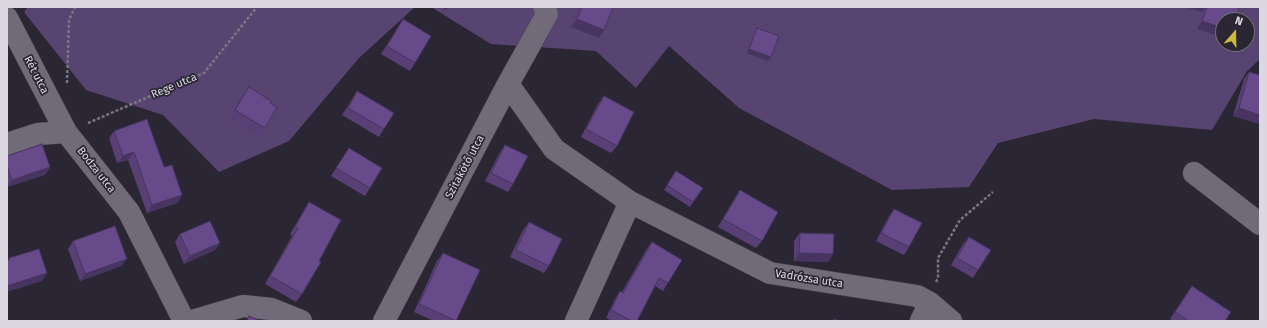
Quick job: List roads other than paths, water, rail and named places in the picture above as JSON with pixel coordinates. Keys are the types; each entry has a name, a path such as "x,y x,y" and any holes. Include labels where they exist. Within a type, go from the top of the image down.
{"street":[{"name":"Szitakötő utca","path":"384,321 545,11"},
{"name":"Rét utca","path":"7,18 66,132"},
{"name":"Vadrózsa utca","path":"508,84 554,149 630,202 770,274 918,296 926,312 951,321"},
{"path":"7,144 38,134 66,132"},
{"name":"Bodza utca","path":"66,132 129,212 184,321"},
{"path":"1194,174 1260,224"},
{"path":"576,321 630,202"},
{"path":"192,321 243,306 271,309 301,321"}]}
